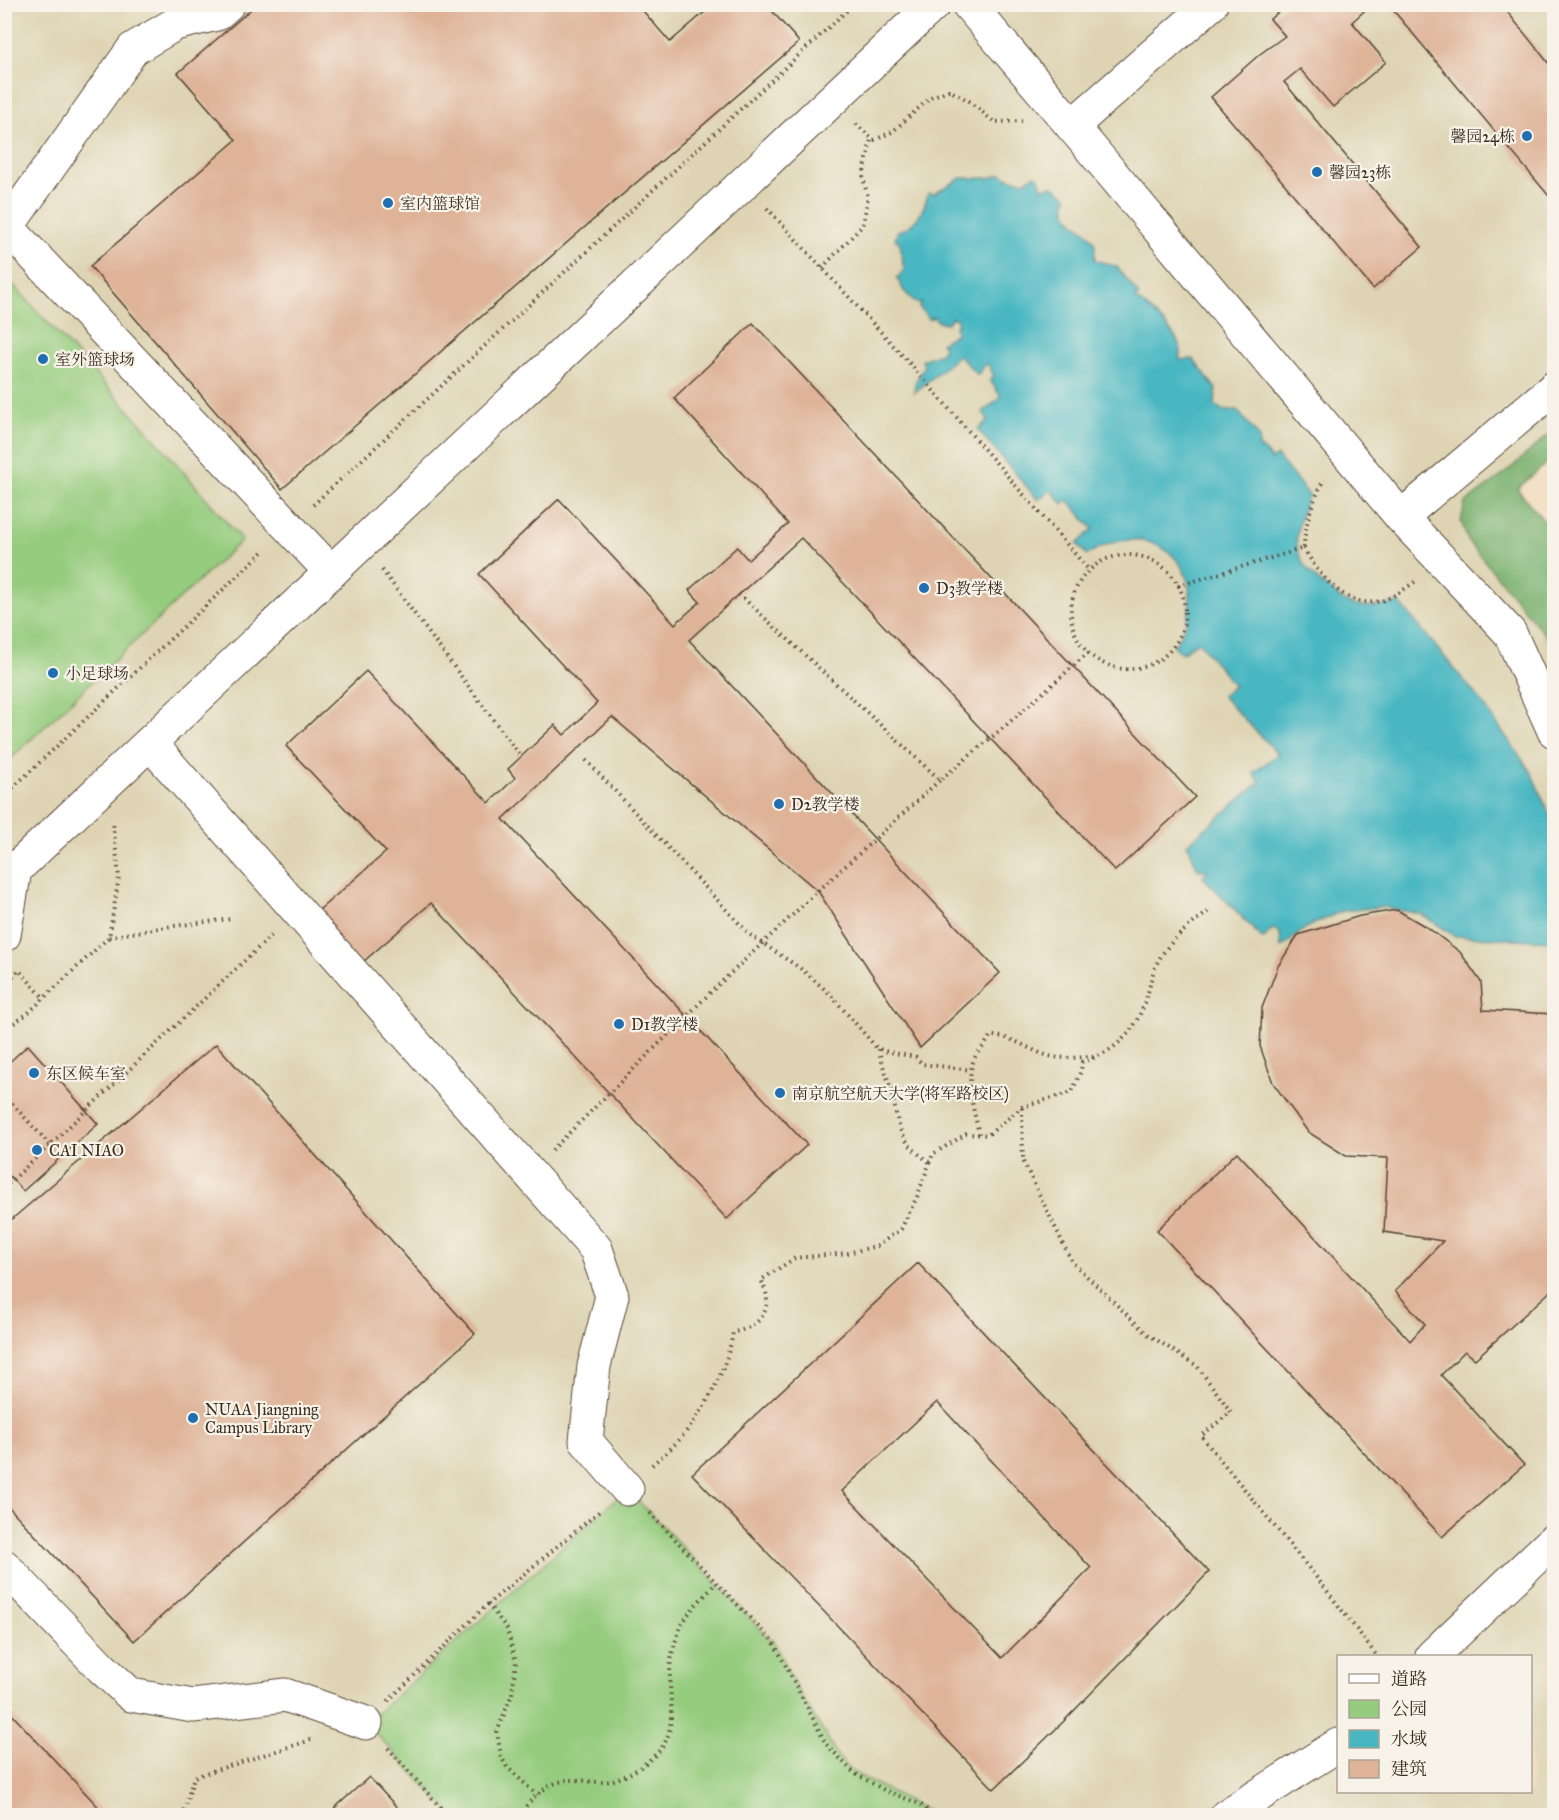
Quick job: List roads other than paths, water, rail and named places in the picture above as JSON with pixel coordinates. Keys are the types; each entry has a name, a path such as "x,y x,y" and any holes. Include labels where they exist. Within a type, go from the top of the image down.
{"street":[{"path":"228,4 217,14 176,24 133,48 7,227 332,572"},
{"path":"4,935 10,875 934,4"},
{"path":"968,4 1401,517 1510,633 1554,731"},
{"path":"1072,126 1211,4"},
{"path":"1401,517 1554,387"},
{"path":"150,743 596,1249 612,1296 594,1366 586,1441 627,1489"},
{"path":"1449,1650 1554,1540"},
{"path":"4,1566 131,1695 193,1706 285,1695 366,1723"},
{"path":"1226,1815 1337,1746"}],"water":[{"path":"1002,174 1011,179 1025,181 1035,175 1039,178 1042,188 1053,186 1067,196 1065,205 1067,213 1093,239 1095,260 1117,267 1139,295 1135,298 1162,321 1179,343 1181,350 1179,360 1193,359 1216,389 1215,406 1224,411 1237,410 1259,437 1259,448 1265,451 1271,460 1277,456 1309,495 1300,520 1297,545 1302,560 1310,572 1348,603 1374,607 1399,602 1481,701 1531,772 1554,825 1554,941 1455,936 1421,914 1382,907 1342,911 1307,927 1281,948 1280,934 1275,929 1263,939 1203,877 1208,870 1199,870 1187,844 1260,782 1253,773 1278,754 1222,696 1234,686 1198,641 1182,653 1174,646 1188,616 1190,593 1185,574 1176,559 1162,548 1145,541 1126,540 1107,545 1087,555 1077,544 1093,529 1068,500 1063,504 1051,490 1038,500 978,430 988,420 983,412 1001,397 990,380 994,376 987,363 977,375 959,355 914,393 915,383 924,367 922,360 941,353 944,347 941,343 957,333 955,327 958,324 956,318 951,318 948,323 938,322 934,317 929,319 919,307 921,303 916,303 904,291 897,278 904,270 900,243 895,239 898,231 909,226 918,217 928,193 934,194 961,178 989,178"}],"place":[{"name":"馨园24栋","path":"1527,136"},
{"name":"馨园23栋","path":"1317,172"},
{"name":"室内篮球馆","path":"388,203"},
{"name":"室外篮球场","path":"43,359"},
{"name":"D3教学楼","path":"924,588"},
{"name":"小足球场","path":"53,673"},
{"name":"D2教学楼","path":"779,804"},
{"name":"D1教学楼","path":"619,1024"},
{"name":"东区候车室","path":"34,1073"},
{"name":"南京航空航天大学(将军路校区)","path":"780,1093"},
{"name":"CAI NIAO","path":"37,1150"},
{"name":"NUAA Jiangning Campus Library","path":"193,1418"}]}
